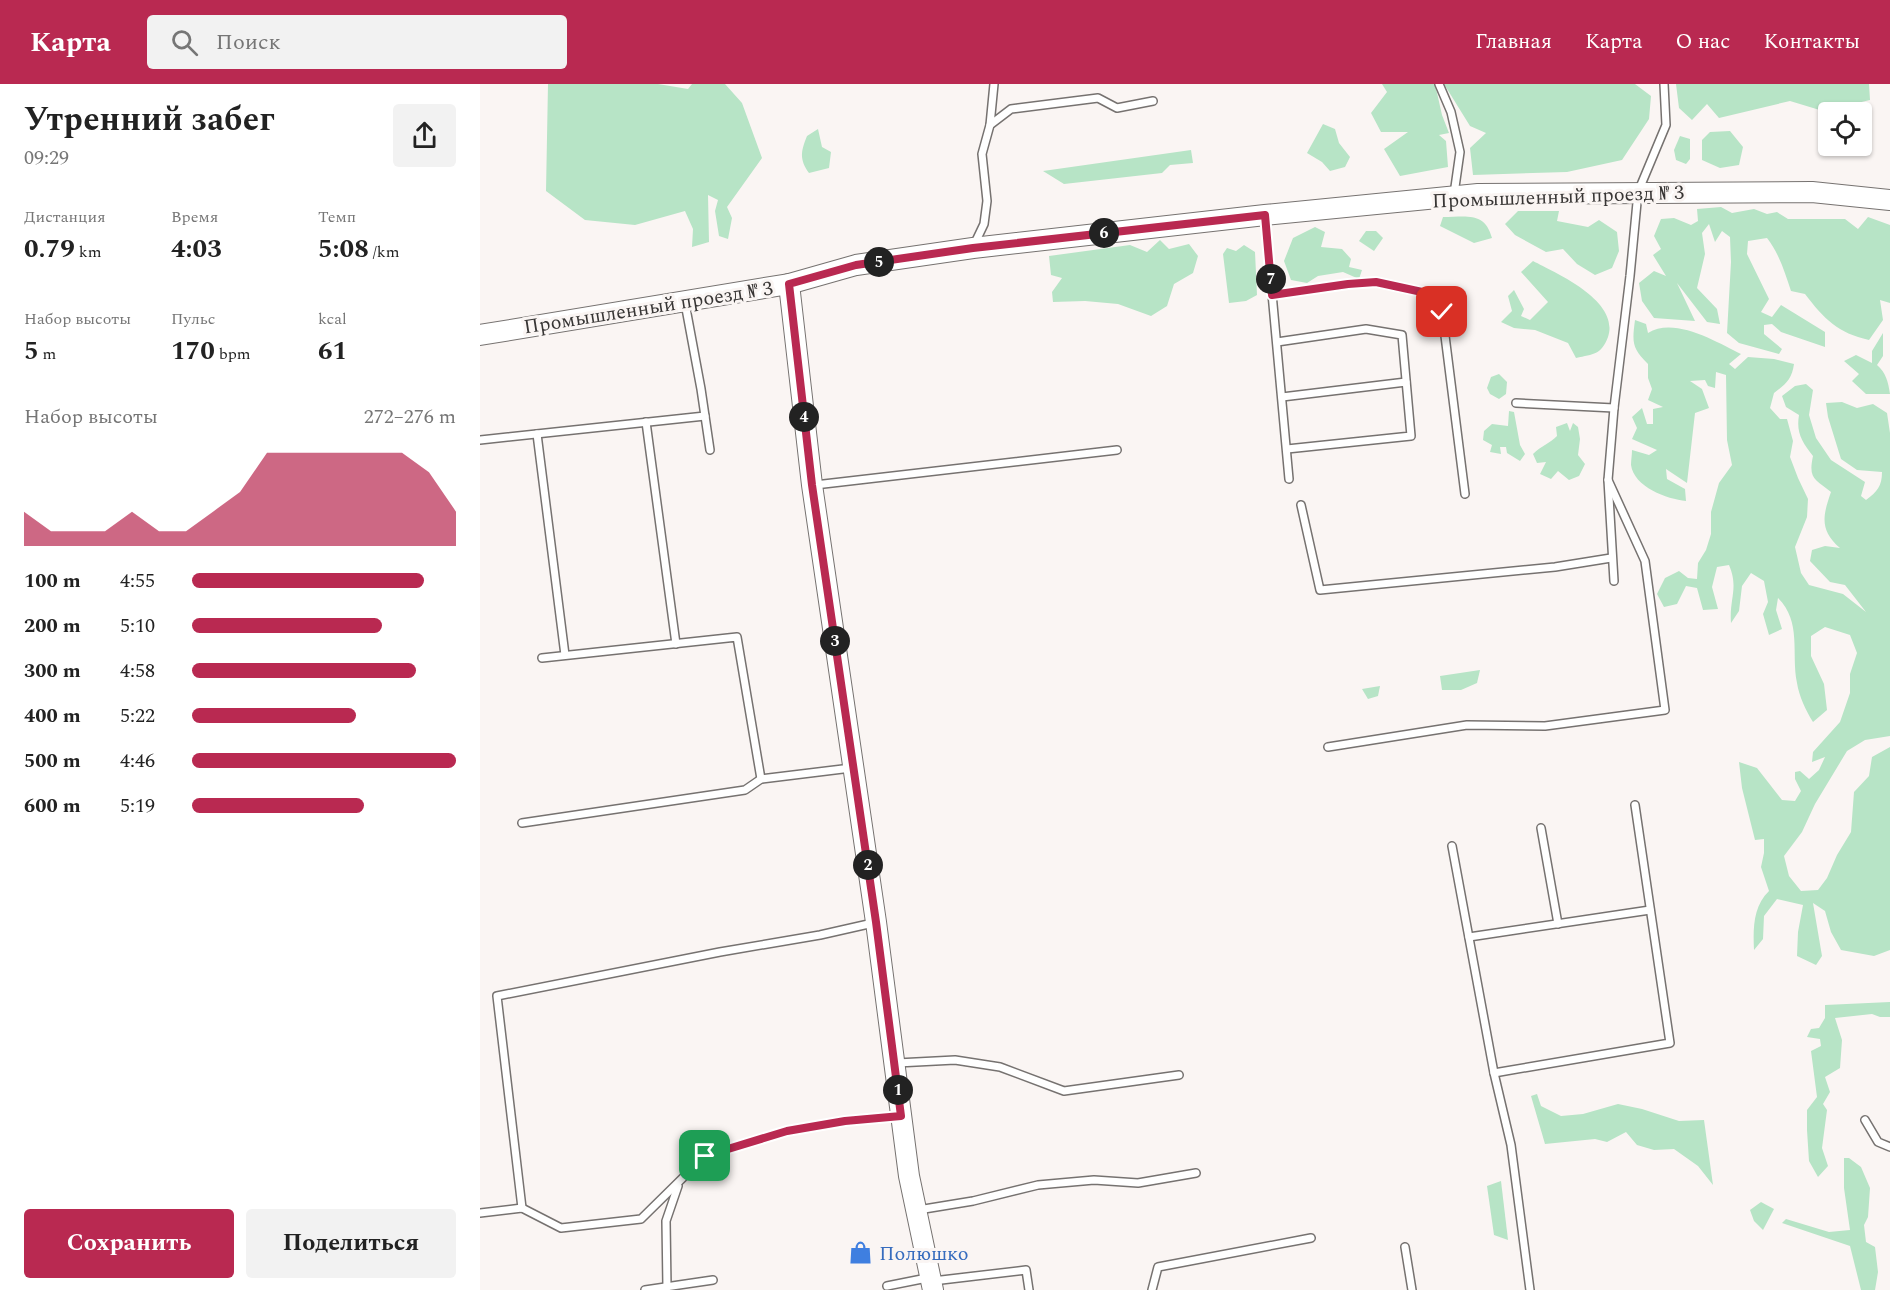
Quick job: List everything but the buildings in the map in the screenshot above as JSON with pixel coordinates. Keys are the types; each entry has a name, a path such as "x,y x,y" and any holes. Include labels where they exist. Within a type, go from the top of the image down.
{"street":[{"name":"Промышленный проезд № 3","path":"480,335 789,284 856,265 973,248 1454,196 1638,192 1812,192 1890,200"},
{"path":"789,284 812,485 876,922 909,1176 931,1283"}],"lane":[{"path":"973,248 984,224 987,201 982,154 990,125 994,84"},
{"path":"1439,84 1451,112 1460,152 1454,196"},
{"path":"1614,581 1608,480 1614,408 1638,192 1666,124 1664,84"},
{"path":"990,125 1011,109 1098,98 1118,108 1153,101"},
{"path":"1265,215 1289,479"},
{"path":"1272,295 1376,282 1422,292 1442,312 1466,494"},
{"path":"685,301 710,450"},
{"path":"1277,342 1366,329 1402,335 1411,436 1287,449"},
{"path":"1282,398 1406,382"},
{"path":"1516,403 1614,408"},
{"path":"480,440 705,416"},
{"path":"646,422 676,644"},
{"path":"537,434 565,655"},
{"path":"812,485 1117,450"},
{"path":"1328,747 1467,725 1545,726 1665,710 1644,561 1608,480"},
{"path":"1301,505 1320,590 1555,567 1611,558"},
{"path":"542,658 737,637 761,780"},
{"path":"522,823 745,790 761,780 853,768"},
{"path":"1494,1073 1670,1043 1635,806"},
{"path":"1541,828 1558,924"},
{"path":"1452,846 1494,1073 1511,1145 1530,1290"},
{"path":"1469,937 1650,910"},
{"path":"522,1208 497,996 720,952 820,935 876,922"},
{"path":"894,1063 955,1060 1000,1067 1064,1091 1179,1075"},
{"path":"480,1213 522,1208 561,1228 641,1219 705,1156 787,1131 845,1121 901,1116"},
{"path":"1865,1120 1878,1142 1890,1147"},
{"path":"916,1210 973,1201 1038,1185 1094,1180 1138,1183 1196,1173"},
{"path":"667,1287 666,1221 678,1183"},
{"path":"1152,1290 1158,1267 1311,1238"},
{"path":"1405,1247 1412,1290"},
{"path":"887,1286 931,1283 1026,1269 1029,1290"},
{"path":"645,1290 713,1280"}],"green space":[{"path":"548,84 658,84 688,89 692,84 725,84 742,103 762,158 727,207 732,218 728,239 719,236 715,211 718,200 708,195 709,242 692,247 693,229 685,211 635,225 585,220 546,191"},
{"path":"1382,84 1435,84 1449,133 1439,135 1446,141 1448,167 1400,176 1384,149 1408,132 1381,132 1371,113 1387,92"},
{"path":"1444,84 1635,84 1651,96 1649,119 1622,160 1567,172 1473,175 1470,148 1486,133 1470,126"},
{"path":"1676,84 1869,84 1870,100 1818,102 1818,109 1790,101 1719,118 1707,104 1692,120 1679,108"},
{"path":"1323,124 1335,129 1339,143 1350,157 1345,167 1330,171 1322,162 1307,153"},
{"path":"818,129 822,147 831,152 829,168 809,173 802,159 802,151 807,136"},
{"path":"1730,131 1743,147 1739,165 1720,168 1702,160 1702,140 1710,132"},
{"path":"1680,136 1690,139 1690,159 1686,164 1676,160 1674,150"},
{"path":"1191,150 1193,163 1170,165 1162,173 1064,184 1043,171"},
{"path":"1721,207 1732,213 1754,209 1767,214 1777,212 1788,219 1845,219 1858,229 1868,217 1890,225 1890,303 1880,300 1883,320 1869,340 1832,324 1805,294 1791,291 1784,270 1767,238 1748,241 1747,254 1769,299 1761,312 1772,317 1781,305 1825,332 1825,347 1781,332 1772,324 1764,325 1764,334 1782,349 1779,354 1739,343 1727,333 1730,237 1722,231 1715,242 1709,224 1702,233 1705,254 1697,288 1717,309 1720,324 1707,322 1677,283 1695,321 1654,318 1642,301 1639,283 1654,271 1666,276 1653,255 1661,249 1654,236 1661,219 1674,218 1691,225 1698,221 1697,209"},
{"path":"1518,211 1559,211 1557,221 1588,227 1599,220 1617,232 1619,251 1612,268 1595,275 1577,264 1563,249 1546,252 1515,235 1505,224"},
{"path":"1443,217 1479,219 1485,223 1492,238 1474,243 1440,226"},
{"path":"1315,227 1325,232 1321,247 1342,249 1351,259 1349,267 1362,270 1359,279 1343,272 1318,276 1307,283 1291,280 1284,261 1293,238"},
{"path":"1366,231 1376,231 1383,238 1374,251 1359,241"},
{"path":"1160,240 1169,249 1189,244 1198,256 1193,273 1174,284 1167,306 1151,316 1118,304 1085,301 1053,302 1052,292 1062,278 1051,275 1049,256 1130,245 1147,252"},
{"path":"1244,245 1255,252 1257,295 1246,301 1229,303 1223,254 1227,248 1236,251"},
{"path":"1533,261 1584,290 1605,312 1609,324 1608,337 1600,350 1576,358 1568,343 1535,330 1514,328 1501,322 1512,311 1508,296 1514,290 1524,309 1521,316 1530,320 1548,302 1521,272"},
{"path":"1635,320 1646,324 1648,333 1670,327 1683,329 1720,343 1741,354 1729,364 1735,369 1748,357 1774,359 1794,364 1788,381 1774,393 1770,408 1780,419 1787,419 1793,441 1790,457 1808,499 1807,517 1795,547 1801,573 1809,585 1843,594 1866,612 1845,585 1830,582 1810,561 1812,550 1825,546 1840,548 1829,535 1825,522 1831,492 1814,478 1811,470 1813,456 1801,437 1798,427 1799,415 1786,407 1782,396 1795,386 1806,384 1813,390 1809,415 1816,438 1831,460 1865,482 1861,496 1866,500 1878,488 1882,472 1857,470 1841,459 1826,403 1842,402 1857,408 1873,404 1887,413 1890,433 1890,736 1865,740 1847,751 1815,804 1802,832 1784,856 1789,876 1801,891 1818,890 1827,878 1851,832 1854,792 1869,776 1872,757 1890,747 1890,950 1874,956 1841,950 1831,932 1825,911 1813,903 1822,956 1816,965 1797,956 1798,932 1803,905 1777,899 1764,916 1763,939 1754,950 1754,926 1757,911 1769,891 1761,867 1764,839 1755,840 1742,788 1739,762 1757,768 1782,800 1795,801 1801,791 1795,779 1795,772 1800,771 1809,779 1819,770 1825,757 1812,762 1813,752 1840,722 1850,693 1850,674 1857,653 1850,635 1825,627 1811,636 1811,656 1824,684 1827,710 1813,722 1798,688 1790,617 1778,598 1776,610 1782,629 1769,635 1763,614 1768,602 1764,581 1751,573 1742,586 1739,611 1731,623 1734,587 1729,565 1717,567 1712,587 1718,609 1703,610 1697,588 1686,586 1677,604 1664,607 1657,594 1665,578 1679,571 1688,578 1697,579 1698,563 1706,550 1711,534 1711,512 1719,483 1732,465 1727,440 1726,375 1716,372 1715,388 1708,386 1705,380 1690,381 1702,389 1709,408 1695,413 1687,483 1666,469 1667,479 1685,489 1686,501 1661,495 1645,486 1633,473 1632,450 1649,455 1657,450 1632,439 1637,428 1632,417 1642,408 1647,424 1653,424 1653,409 1663,407 1648,400 1652,389 1648,378 1648,364 1634,345"},
{"path":"1883,333 1883,356 1877,365 1883,371 1890,394 1866,394 1852,381 1859,374 1844,361 1856,355 1872,363 1872,351"},
{"path":"1499,374 1507,382 1506,394 1499,399 1490,394 1487,388 1491,377"},
{"path":"1509,411 1514,412 1520,445 1525,454 1520,461 1507,453 1506,447 1500,447 1501,454 1490,452 1492,445 1483,440 1484,431 1492,424 1508,426"},
{"path":"1567,423 1570,431 1573,423 1578,427 1580,439 1578,455 1585,464 1579,476 1569,480 1558,471 1551,479 1540,474 1546,462 1537,463 1533,454 1557,436 1556,427"},
{"path":"1480,670 1477,683 1461,690 1442,690 1440,676"},
{"path":"1380,686 1378,696 1368,699 1362,689"},
{"path":"1890,1002 1890,1017 1872,1014 1835,1018 1842,1040 1840,1068 1825,1077 1830,1092 1823,1104 1827,1110 1822,1148 1828,1166 1818,1177 1809,1161 1807,1110 1817,1097 1811,1051 1821,1046 1820,1039 1807,1037 1811,1029 1819,1028 1825,1018 1825,1005"},
{"path":"1537,1094 1541,1106 1561,1116 1583,1114 1618,1104 1679,1121 1704,1120 1713,1185 1698,1166 1674,1149 1654,1150 1637,1145 1626,1132 1607,1142 1595,1139 1545,1144 1531,1096"},
{"path":"1844,1158 1849,1158 1861,1167 1870,1188 1868,1217 1864,1225 1866,1242 1875,1247 1878,1272 1875,1290 1861,1290 1850,1246 1782,1223 1786,1219 1829,1232 1850,1230 1844,1188"},
{"path":"1501,1181 1508,1240 1494,1235 1487,1186"},
{"path":"1761,1202 1774,1209 1763,1230 1754,1221 1750,1210"}],"place":[{"name":"Полюшко","path":"861,1253"}],"route":[{"path":"705,1156 787,1131 845,1121 901,1116 876,922 812,485 789,284 856,265 973,248 1265,215 1272,295 1376,282 1422,292 1442,312"}]}
